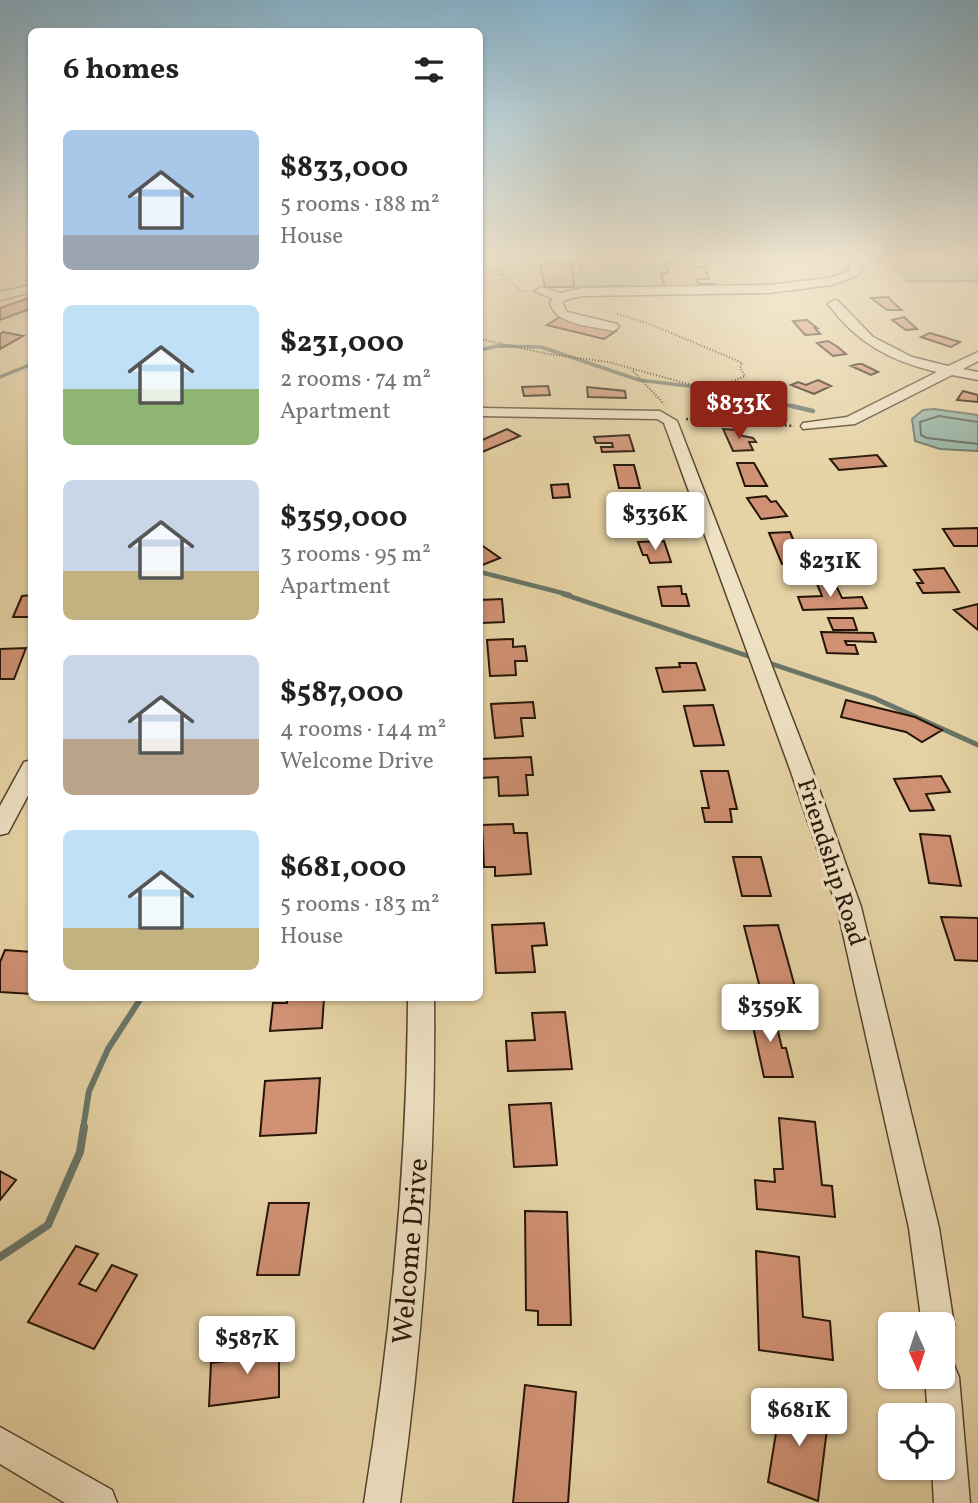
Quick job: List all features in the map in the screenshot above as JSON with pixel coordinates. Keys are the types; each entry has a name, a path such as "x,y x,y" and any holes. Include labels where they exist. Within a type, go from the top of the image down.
{"street":[{"path":"857,329 877,346 902,358 978,376"},
{"path":"808,426 850,421 978,356"},
{"path":"483,412 666,417"},
{"name":"Friendship Road","path":"666,417 802,772 849,907 919,1203 935,1312"},
{"path":"0,827 28,774"},
{"name":"Welcome Drive","path":"382,1503 409,1289 422,1076 421,1001"},
{"path":"943,1390 952,1503"},
{"path":"0,1444 99,1503"}],"path":[{"path":"483,340 548,354 618,364 684,385 712,386 736,382 745,376 740,368 742,363 737,360 667,329"},
{"path":"632,369 669,411 666,417 808,426"}],"water":[{"path":"923,410 978,415 978,451 940,449 915,441 912,419"}],"building":[{"path":"564,329 616,331 604,339"},
{"path":"800,329 816,329 820,334 805,335"},
{"path":"3,332 23,336 0,349 0,334"},
{"path":"930,333 960,342 951,347 921,337"},
{"path":"828,341 846,354 833,356 817,343"},
{"path":"858,364 878,372 871,375 851,366"},
{"path":"818,380 831,386 814,394 791,385 798,382 806,385"},
{"path":"548,386 550,395 524,396 522,387"},
{"path":"587,387 625,391 626,398 588,397"},
{"path":"963,391 978,395 978,402 957,400"},
{"path":"507,429 520,436 483,452 483,440"},
{"path":"723,429 736,430 738,435 753,438 756,442 749,442 753,450 733,451"},
{"path":"629,435 634,451 602,452 601,447 613,447 612,443 596,443 594,437"},
{"path":"877,455 886,466 839,470 830,459"},
{"path":"737,463 754,463 767,486 745,486"},
{"path":"614,465 634,465 640,488 619,488"},
{"path":"568,484 570,497 553,498 551,485"},
{"path":"766,496 771,502 776,501 787,516 761,519 747,498"},
{"path":"616,504 637,504 640,515 655,515 658,526 621,526"},
{"path":"978,528 978,546 954,546 943,529"},
{"path":"790,532 800,556 810,556 813,563 782,564 769,533"},
{"path":"664,541 671,562 650,563 647,555 643,555 638,542"},
{"path":"483,546 500,558 483,565"},
{"path":"944,568 959,592 923,593 917,583 923,583 914,570"},
{"path":"815,579 833,579 842,598 862,597 867,608 803,610 798,597 822,596"},
{"path":"681,586 689,606 662,606 658,587"},
{"path":"28,595 28,617 13,617 22,596"},
{"path":"502,599 504,622 483,623 483,600"},
{"path":"978,604 978,630 954,610"},
{"path":"828,618 853,618 857,630 833,630"},
{"path":"821,632 873,633 876,642 845,641 847,645 855,645 858,654 827,653"},
{"path":"513,639 513,647 525,646 527,661 515,661 516,675 490,676 487,640"},
{"path":"26,648 14,679 0,679 0,649"},
{"path":"679,663 696,663 705,690 663,692 656,668 680,667"},
{"path":"846,700 915,717 942,730 922,742 906,732 841,717"},
{"path":"533,702 535,718 521,718 523,736 495,738 491,704"},
{"path":"713,705 724,745 694,746 684,706"},
{"path":"531,757 533,775 526,775 528,795 499,796 498,777 483,778 483,759"},
{"path":"701,771 728,771 737,809 730,809 732,822 705,822 702,808 709,808"},
{"path":"941,776 950,792 926,794 934,810 910,811 894,779"},
{"path":"513,824 514,833 527,833 531,874 495,876 495,867 484,867 483,825"},
{"path":"920,834 950,836 961,886 929,883"},
{"path":"733,857 761,857 771,896 742,896"},
{"path":"941,917 978,918 978,961 955,960"},
{"path":"544,923 547,945 532,946 535,972 496,973 492,925"},
{"path":"778,925 795,987 760,988 744,926"},
{"path":"5,950 28,952 28,994 0,992 0,962"},
{"path":"324,1001 322,1028 270,1031 273,1003"},
{"path":"772,1007 782,1048 786,1048 793,1077 764,1077 749,1008"},
{"path":"565,1012 572,1069 508,1071 506,1041 535,1040 532,1013"},
{"path":"320,1078 316,1133 260,1136 265,1081"},
{"path":"551,1103 557,1165 514,1167 509,1105"},
{"path":"779,1118 815,1122 822,1185 832,1186 835,1217 757,1209 755,1180 775,1182 774,1169 783,1169"},
{"path":"0,1171 16,1180 0,1200"},
{"path":"269,1203 309,1203 299,1275 257,1275"},
{"path":"525,1211 567,1212 571,1325 538,1325 538,1311 526,1310"},
{"path":"76,1246 98,1254 79,1284 96,1291 112,1265 137,1275 94,1349 28,1322"},
{"path":"756,1251 799,1257 803,1317 830,1321 833,1360 759,1350"},
{"path":"279,1339 279,1397 209,1406 211,1363 250,1358 250,1343"},
{"path":"525,1385 576,1392 568,1503 513,1503"},
{"path":"782,1396 829,1413 818,1501 768,1482"}],"waterway":[{"path":"483,349 497,346 541,347 639,380 721,390 800,408"},
{"path":"0,377 28,366"},
{"path":"792,406 813,411"},
{"path":"483,573 570,595"},
{"path":"563,594 754,658"},
{"path":"766,662 874,698 978,745"},
{"path":"83,1129 89,1091 108,1049 139,1001"},
{"path":"0,1257 48,1225 80,1152 84,1127"}]}
